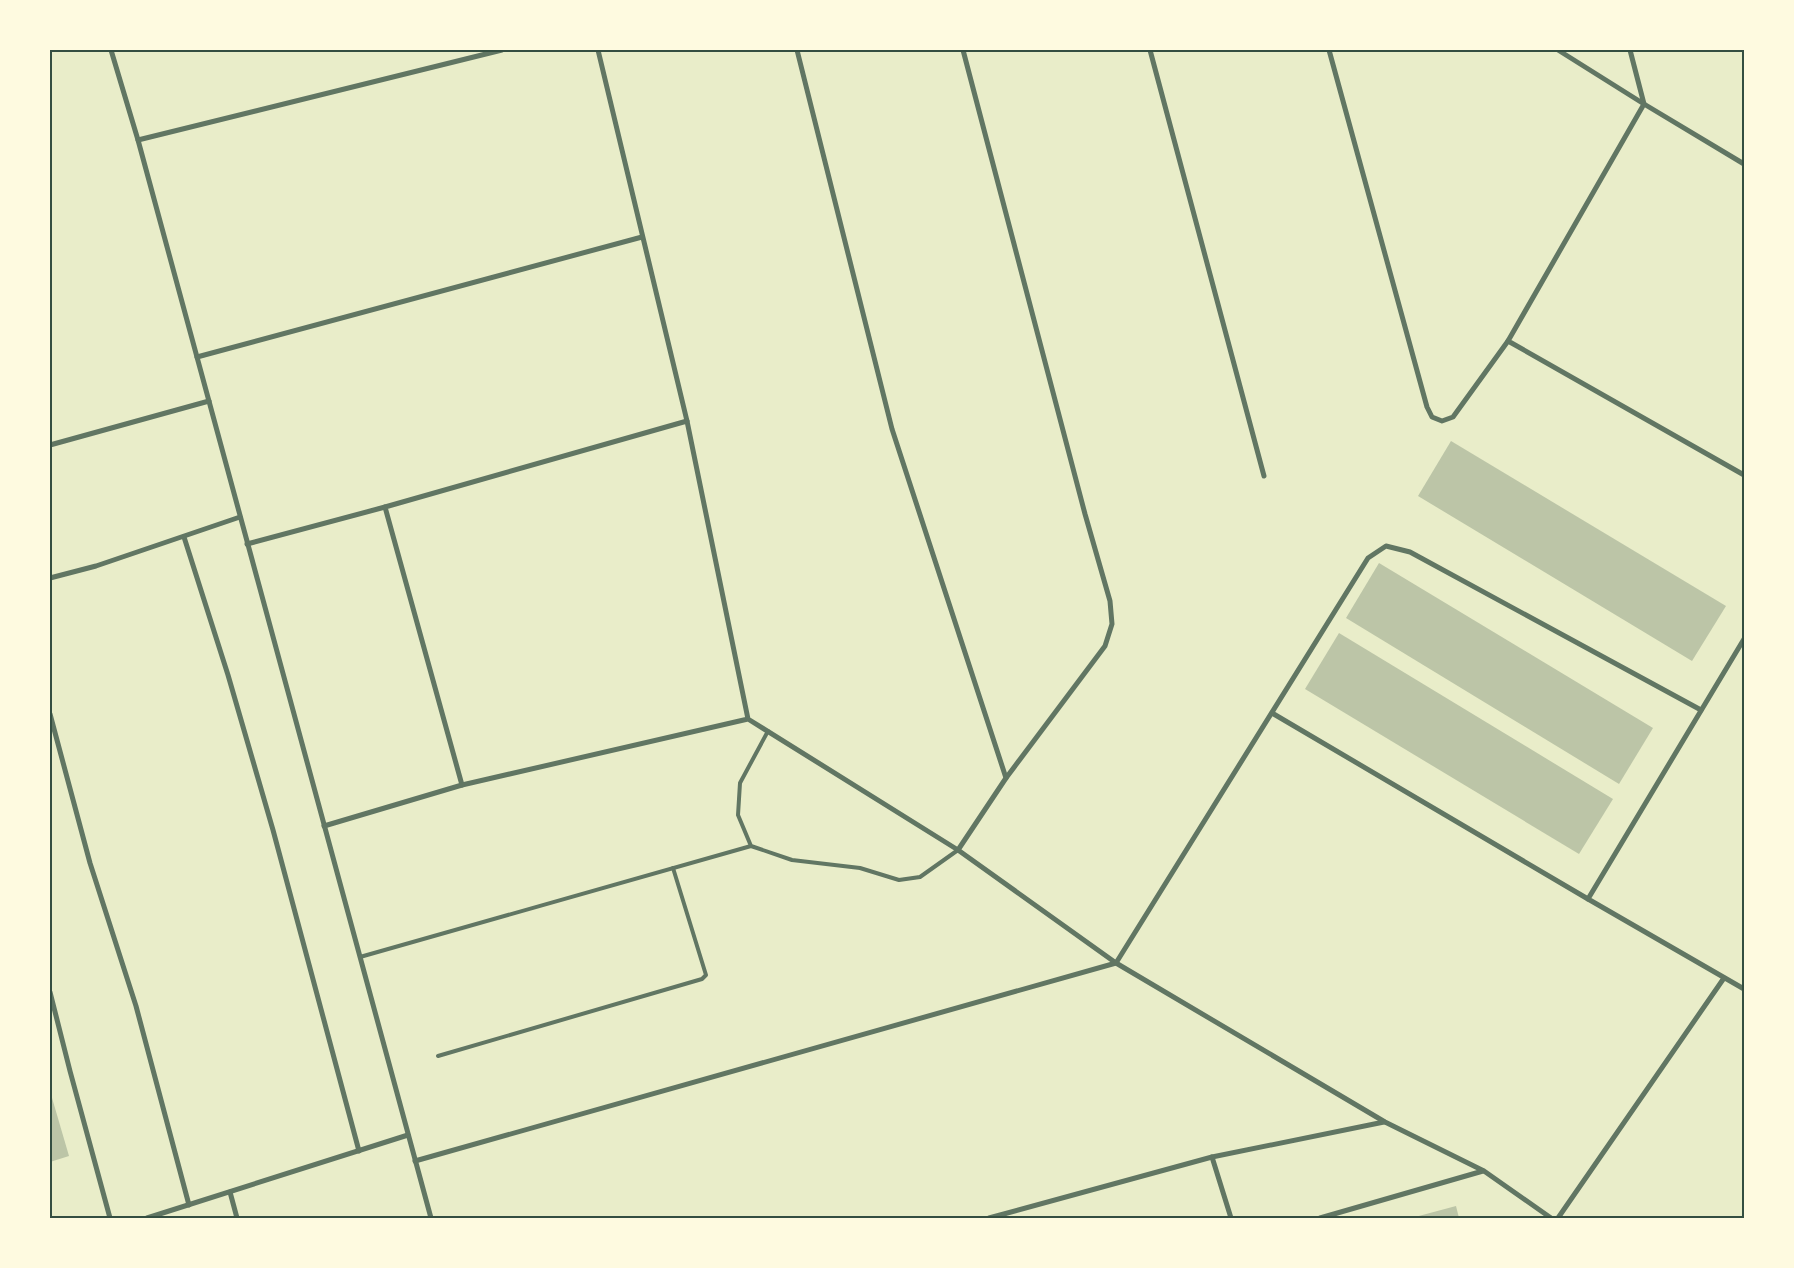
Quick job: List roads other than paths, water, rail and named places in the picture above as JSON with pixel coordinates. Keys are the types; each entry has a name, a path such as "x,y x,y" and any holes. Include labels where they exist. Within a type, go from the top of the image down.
{"street":[{"path":"111,50 138,140 431,1218"},
{"path":"138,140 502,50"},
{"path":"598,50 687,421 748,719"},
{"path":"796,50 892,429 1006,778"},
{"path":"958,850 1006,778 1105,646 1112,624 1110,601 1085,514 963,50"},
{"path":"1150,50 1264,476"},
{"path":"1329,50 1427,407 1432,416 1442,421 1453,416 1508,341 1644,104 1630,50"},
{"path":"1558,50 1744,164"},
{"path":"197,357 642,238"},
{"path":"1508,341 1744,475"},
{"path":"50,445 209,401"},
{"path":"248,544 687,421"},
{"path":"385,507 462,784"},
{"path":"50,578 96,566 240,518"},
{"path":"184,536 228,675 273,830 359,1151"},
{"path":"415,1160 1116,963 1368,558 1386,546 1410,552 1701,710"},
{"path":"1588,899 1744,639"},
{"path":"1272,713 1744,989"},
{"path":"50,714 90,863 136,1006 188,1205"},
{"path":"324,826 462,784 748,719 958,850 1116,963 1385,1122 1484,1171 1551,1218"},
{"path":"1558,1218 1724,978"},
{"path":"50,992 110,1218"},
{"path":"989,1218 1212,1157 1385,1122"},
{"path":"148,1218 408,1135"},
{"path":"1212,1157 1231,1218"},
{"path":"1320,1218 1484,1171"},
{"path":"230,1192 237,1218"}],"lane":[{"path":"751,846 738,815 740,782 768,731"},
{"path":"360,957 751,846 792,860 860,868 898,880 920,877 958,850"},
{"path":"438,1056 702,980 706,976 673,868"}]}
